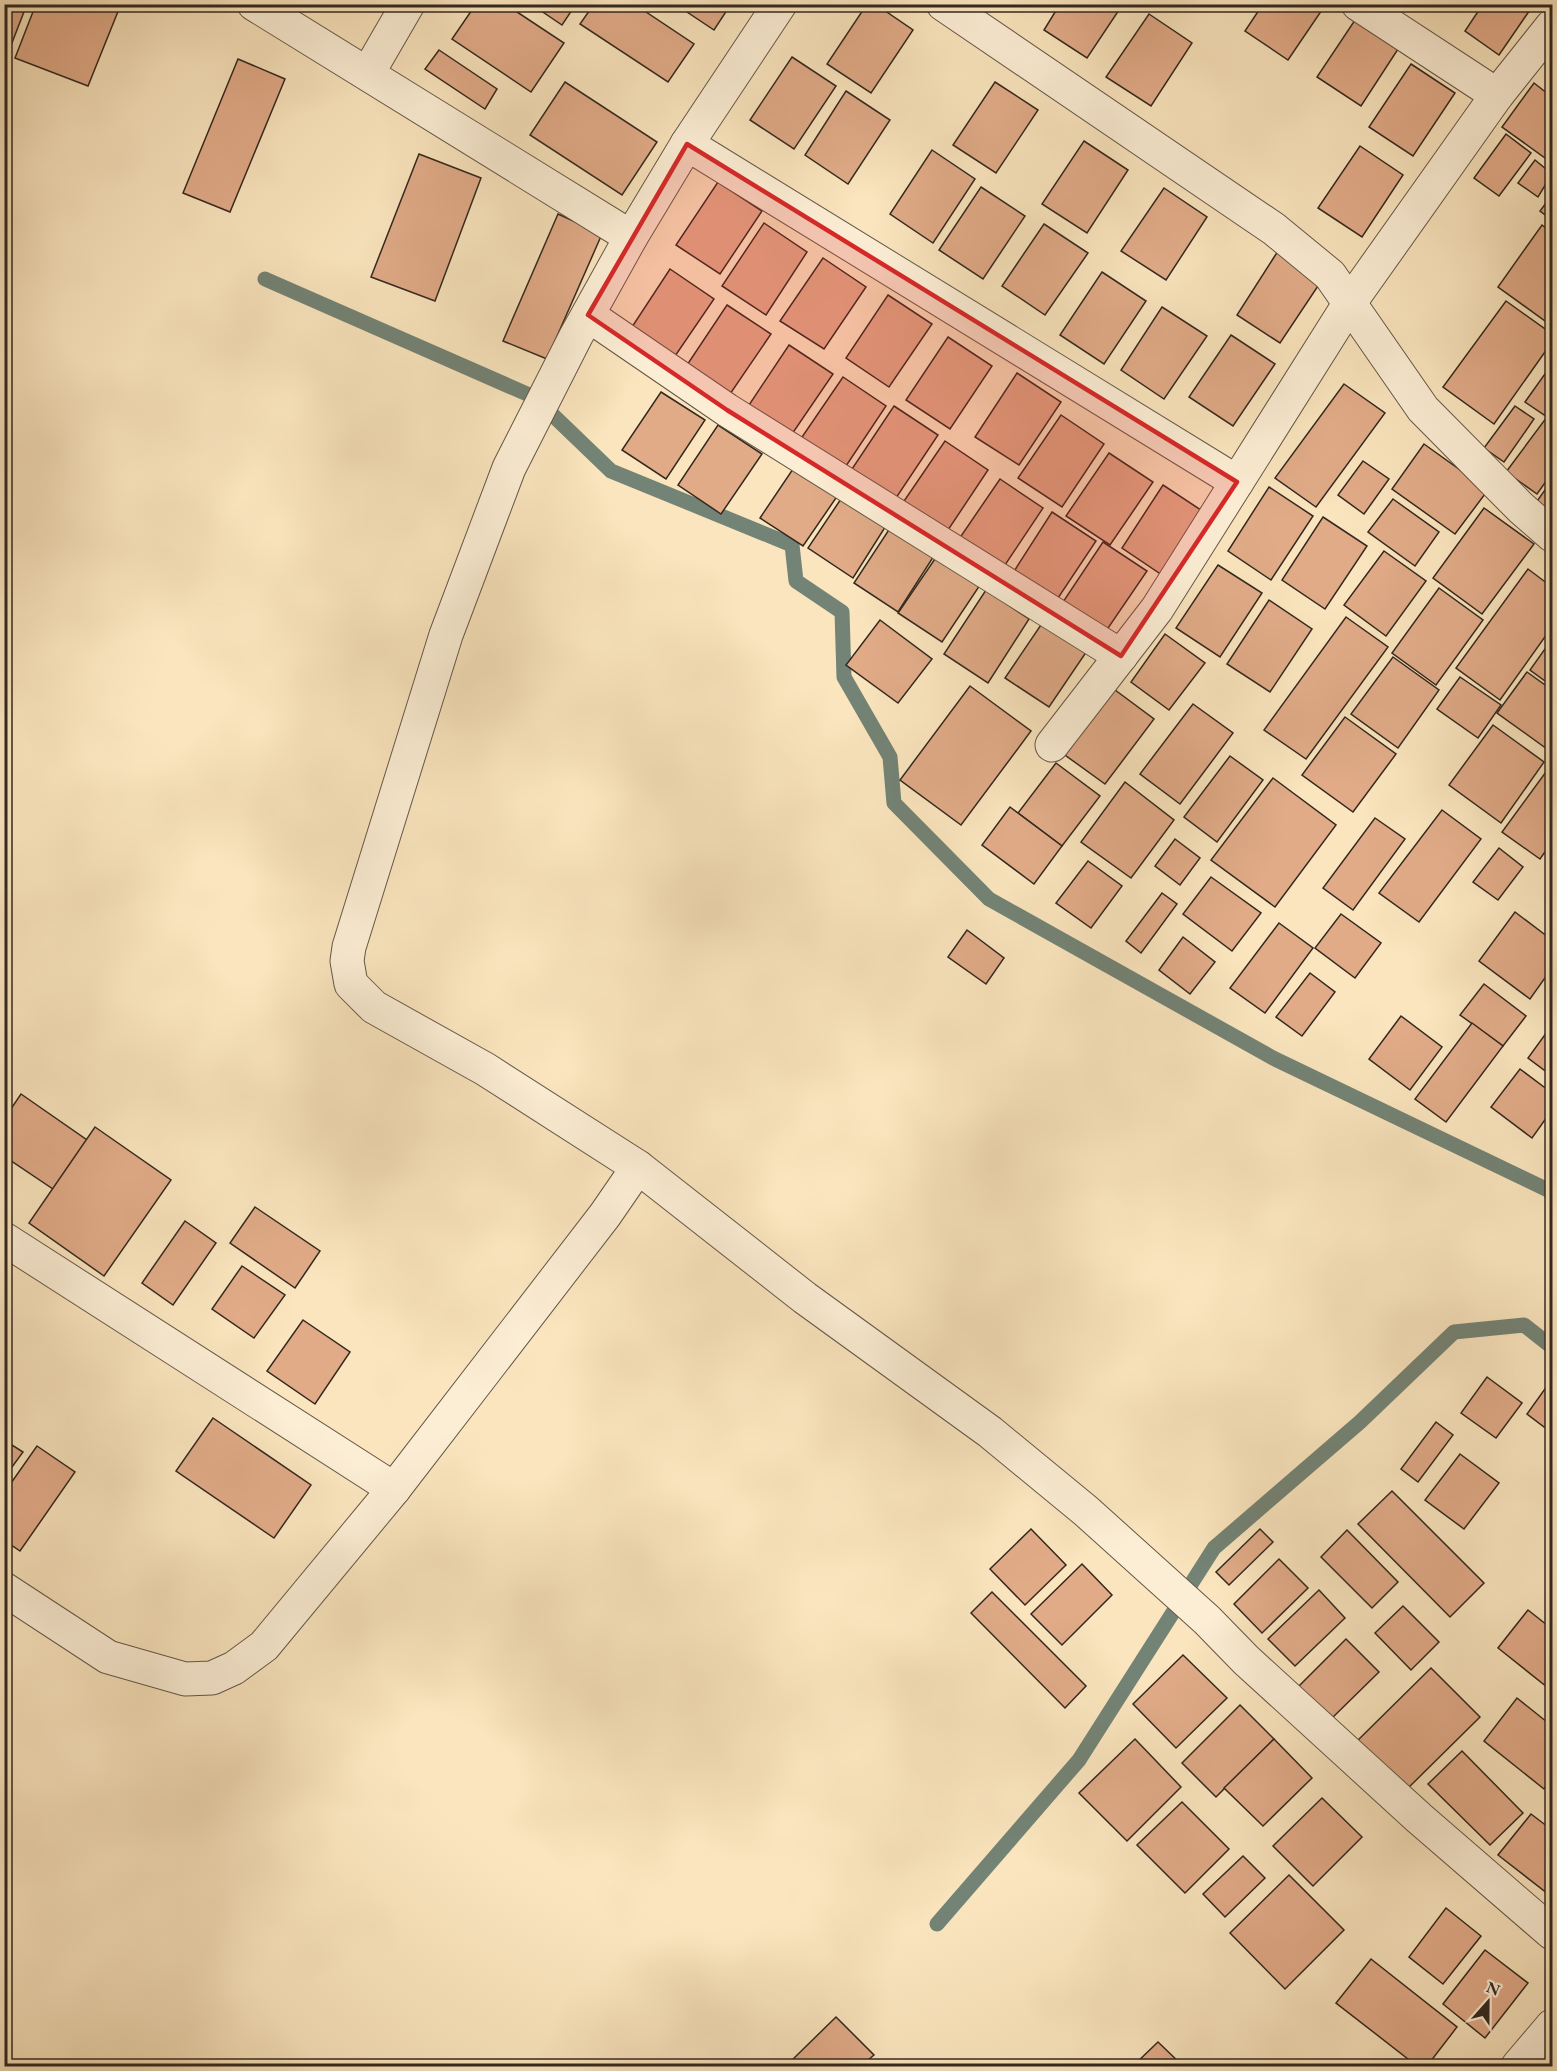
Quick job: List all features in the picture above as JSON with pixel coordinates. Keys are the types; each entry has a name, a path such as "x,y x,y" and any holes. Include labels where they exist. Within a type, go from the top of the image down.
{"street":[{"path":"254,4 632,237"},
{"path":"368,73 408,4"},
{"path":"780,4 687,144 632,237 582,325 509,468 446,635 416,726 349,947 349,976 359,995 374,1007 485,1069 638,1167 805,1298 990,1432 1086,1511 1207,1620 1246,1660 1323,1731 1552,1933"},
{"path":"943,4 1274,229 1330,275 1351,301 1384,356 1423,410 1521,508 1552,535"},
{"path":"1359,4 1497,95"},
{"path":"1052,745 1157,609 1351,301 1497,95 1552,26"},
{"path":"687,144 1237,482"},
{"path":"582,325 727,410 1121,656"},
{"path":"4,1589 108,1657 185,1679 212,1677 234,1668 264,1646 394,1489 605,1215 638,1167"},
{"path":"4,1239 394,1489"},
{"path":"1518,2067 1552,2026"}],"highlighted area":[{"path":"687,144 1237,482 1121,656 727,410 588,315"}],"building":[{"path":"4,4 27,4 8,53 4,52"},
{"path":"36,4 121,4 88,86 15,58"},
{"path":"476,4 505,4 564,43 531,92 452,39"},
{"path":"531,4 576,4 562,25"},
{"path":"594,4 634,4 694,44 668,82 580,24"},
{"path":"675,4 731,4 714,30"},
{"path":"867,4 875,4 913,30 871,93 827,64"},
{"path":"1060,4 1123,4 1087,58 1044,30"},
{"path":"1263,4 1326,4 1288,60 1245,31"},
{"path":"1483,4 1534,4 1499,55 1465,31"},
{"path":"1149,14 1192,43 1151,106 1106,77"},
{"path":"1359,14 1402,43 1361,106 1317,77"},
{"path":"439,50 497,89 485,109 425,69"},
{"path":"792,57 836,86 794,149 750,120"},
{"path":"238,59 285,79 230,212 183,193"},
{"path":"1411,64 1455,93 1413,156 1369,127"},
{"path":"565,82 657,142 622,195 530,135"},
{"path":"995,82 1038,110 996,173 953,145"},
{"path":"1534,83 1552,97 1552,163 1502,127"},
{"path":"846,91 890,120 848,184 805,155"},
{"path":"1506,134 1531,153 1499,196 1474,178"},
{"path":"1084,141 1128,170 1087,233 1042,204"},
{"path":"1360,146 1403,175 1362,237 1318,208"},
{"path":"932,150 975,179 933,243 890,214"},
{"path":"419,154 481,178 435,301 371,277"},
{"path":"1535,160 1552,174 1538,197 1518,183"},
{"path":"718,182 762,211 720,274 676,245"},
{"path":"981,187 1025,216 983,279 939,250"},
{"path":"1164,188 1207,217 1166,280 1121,251"},
{"path":"1552,195 1552,220 1540,211"},
{"path":"558,214 602,234 547,359 503,341"},
{"path":"764,223 807,252 766,315 722,286"},
{"path":"1044,224 1088,253 1045,315 1002,286"},
{"path":"1542,225 1552,233 1552,326 1498,287"},
{"path":"1278,251 1322,280 1280,343 1237,315"},
{"path":"823,258 866,287 824,349 780,321"},
{"path":"670,269 714,299 671,362 628,333"},
{"path":"1102,272 1146,301 1104,364 1060,335"},
{"path":"888,295 932,324 889,387 846,358"},
{"path":"1506,301 1552,334 1552,342 1494,424 1443,387"},
{"path":"727,305 771,334 728,397 685,368"},
{"path":"1162,307 1207,336 1164,399 1121,370"},
{"path":"1231,335 1275,364 1233,426 1189,397"},
{"path":"948,337 992,366 950,429 906,400"},
{"path":"789,345 833,374 790,437 747,408"},
{"path":"1552,364 1552,473 1537,494 1506,472 1547,417 1525,402"},
{"path":"1017,373 1061,402 1019,465 975,437"},
{"path":"843,377 886,406 844,469 800,440"},
{"path":"1344,384 1385,413 1316,507 1275,478"},
{"path":"661,392 705,420 666,479 622,450"},
{"path":"894,406 938,435 896,498 852,469"},
{"path":"1515,406 1534,419 1504,462 1484,448"},
{"path":"1061,415 1104,444 1062,507 1018,478"},
{"path":"718,425 762,454 721,514 678,485"},
{"path":"945,441 988,470 946,533 902,504"},
{"path":"1424,444 1488,490 1455,534 1392,489"},
{"path":"1109,453 1153,482 1110,545 1066,516"},
{"path":"1363,461 1389,479 1364,514 1338,495"},
{"path":"795,466 838,495 803,546 760,518"},
{"path":"1000,479 1043,508 1001,571 957,542"},
{"path":"1552,480 1552,517 1535,504"},
{"path":"1163,485 1207,514 1165,577 1122,548"},
{"path":"1269,487 1313,516 1271,580 1228,551"},
{"path":"845,493 889,521 853,578 808,548"},
{"path":"1393,499 1439,532 1415,566 1368,532"},
{"path":"1484,508 1534,544 1482,614 1433,578"},
{"path":"1052,512 1096,541 1054,604 1011,576"},
{"path":"1323,517 1367,546 1325,609 1282,580"},
{"path":"896,519 939,548 898,612 854,583"},
{"path":"1103,542 1147,571 1104,634 1061,605"},
{"path":"941,550 984,579 942,642 898,613"},
{"path":"1384,551 1426,581 1386,636 1344,605"},
{"path":"1218,565 1262,593 1220,657 1176,628"},
{"path":"1528,569 1552,587 1552,627 1500,700 1456,668"},
{"path":"1439,588 1483,620 1436,685 1392,653"},
{"path":"986,590 1029,619 988,683 944,654"},
{"path":"1269,600 1312,629 1270,692 1227,664"},
{"path":"1047,616 1091,645 1049,707 1005,678"},
{"path":"1346,617 1388,647 1306,759 1264,730"},
{"path":"880,620 932,659 898,703 846,665"},
{"path":"1165,634 1205,663 1169,710 1131,682"},
{"path":"1552,639 1552,686 1530,670"},
{"path":"1393,657 1439,690 1398,748 1351,714"},
{"path":"1527,672 1552,690 1552,743 1547,749 1497,713"},
{"path":"1460,677 1501,705 1478,738 1437,709"},
{"path":"1107,684 1154,719 1105,784 1058,750"},
{"path":"970,686 1031,731 961,825 900,780"},
{"path":"1193,704 1233,733 1180,804 1140,774"},
{"path":"1345,717 1396,754 1353,812 1302,775"},
{"path":"1493,725 1544,762 1501,823 1449,785"},
{"path":"1230,756 1263,780 1217,842 1184,817"},
{"path":"1056,763 1100,796 1062,846 1018,813"},
{"path":"1551,765 1552,842 1540,859 1502,832"},
{"path":"1273,778 1336,825 1275,907 1211,860"},
{"path":"1125,782 1174,820 1131,878 1081,842"},
{"path":"1010,807 1062,846 1034,884 982,845"},
{"path":"1442,810 1481,839 1419,922 1379,893"},
{"path":"1375,818 1405,839 1353,910 1323,888"},
{"path":"1175,839 1200,858 1180,885 1155,866"},
{"path":"1499,848 1523,867 1498,900 1473,882"},
{"path":"1088,861 1122,886 1091,928 1056,903"},
{"path":"1211,877 1261,913 1232,951 1183,914"},
{"path":"1162,893 1177,904 1141,953 1126,941"},
{"path":"1515,912 1552,940 1552,968 1530,999 1479,961"},
{"path":"1341,914 1381,943 1355,978 1315,948"},
{"path":"1279,923 1313,948 1265,1013 1230,988"},
{"path":"967,930 1004,958 986,984 948,957"},
{"path":"1183,937 1215,962 1190,994 1159,970"},
{"path":"1310,973 1335,992 1302,1036 1276,1017"},
{"path":"1484,984 1526,1016 1503,1046 1460,1015"},
{"path":"1401,1016 1442,1047 1410,1090 1369,1059"},
{"path":"1472,1023 1503,1046 1446,1122 1415,1099"},
{"path":"1552,1025 1552,1076 1528,1058"},
{"path":"1520,1069 1552,1093 1552,1110 1532,1138 1491,1107"},
{"path":"21,1094 87,1140 53,1189 4,1156 4,1119"},
{"path":"95,1127 171,1180 104,1276 29,1223"},
{"path":"255,1207 320,1251 295,1288 230,1243"},
{"path":"185,1221 216,1243 173,1305 142,1283"},
{"path":"242,1266 285,1295 254,1338 212,1309"},
{"path":"303,1320 350,1352 315,1404 267,1371"},
{"path":"1487,1377 1522,1403 1496,1438 1461,1413"},
{"path":"1552,1379 1552,1433 1527,1414"},
{"path":"213,1418 311,1485 274,1538 176,1471"},
{"path":"1436,1422 1453,1435 1418,1482 1401,1469"},
{"path":"4,1440 23,1452 4,1478"},
{"path":"37,1446 75,1472 20,1551 4,1540 4,1493"},
{"path":"1460,1454 1499,1483 1464,1529 1425,1500"},
{"path":"1392,1491 1484,1583 1450,1617 1358,1524"},
{"path":"1031,1529 1066,1565 1025,1605 990,1569"},
{"path":"1260,1529 1273,1542 1229,1585 1216,1572"},
{"path":"1347,1530 1398,1582 1372,1608 1321,1557"},
{"path":"1279,1559 1308,1588 1262,1633 1234,1604"},
{"path":"1082,1564 1112,1595 1062,1645 1031,1614"},
{"path":"1319,1590 1345,1618 1295,1666 1268,1639"},
{"path":"992,1592 1086,1686 1065,1708 971,1613"},
{"path":"1403,1606 1439,1642 1411,1670 1375,1633"},
{"path":"1528,1610 1552,1629 1552,1691 1498,1648"},
{"path":"1346,1639 1379,1672 1329,1721 1296,1689"},
{"path":"1183,1655 1227,1698 1176,1748 1133,1704"},
{"path":"1431,1668 1480,1717 1401,1795 1352,1746"},
{"path":"1517,1698 1552,1726 1552,1778 1544,1789 1484,1741"},
{"path":"1240,1705 1274,1739 1216,1797 1182,1763"},
{"path":"1135,1739 1181,1787 1127,1841 1079,1793"},
{"path":"1274,1739 1312,1778 1263,1826 1224,1788"},
{"path":"1462,1751 1523,1813 1490,1845 1428,1784"},
{"path":"1322,1798 1362,1837 1313,1886 1273,1846"},
{"path":"1182,1802 1229,1849 1185,1893 1137,1845"},
{"path":"1531,1814 1552,1830 1552,1897 1498,1855"},
{"path":"1243,1856 1265,1878 1225,1917 1203,1894"},
{"path":"1289,1875 1344,1930 1285,1989 1230,1933"},
{"path":"1446,1908 1481,1936 1443,1984 1409,1957"},
{"path":"1485,1950 1528,1983 1485,2038 1443,2004"},
{"path":"1371,1959 1457,2027 1427,2066 1417,2066 1336,2003"},
{"path":"836,2017 874,2055 861,2066 792,2066 789,2063"},
{"path":"1158,2042 1183,2066 1133,2066"}],"waterway":[{"path":"265,279 534,397 611,471 792,545 796,581 842,612 844,677 890,757 894,803 989,899 1273,1058 1552,1192"},
{"path":"937,1924 1079,1760 1214,1548 1360,1422 1454,1332 1524,1325 1552,1347"}]}
